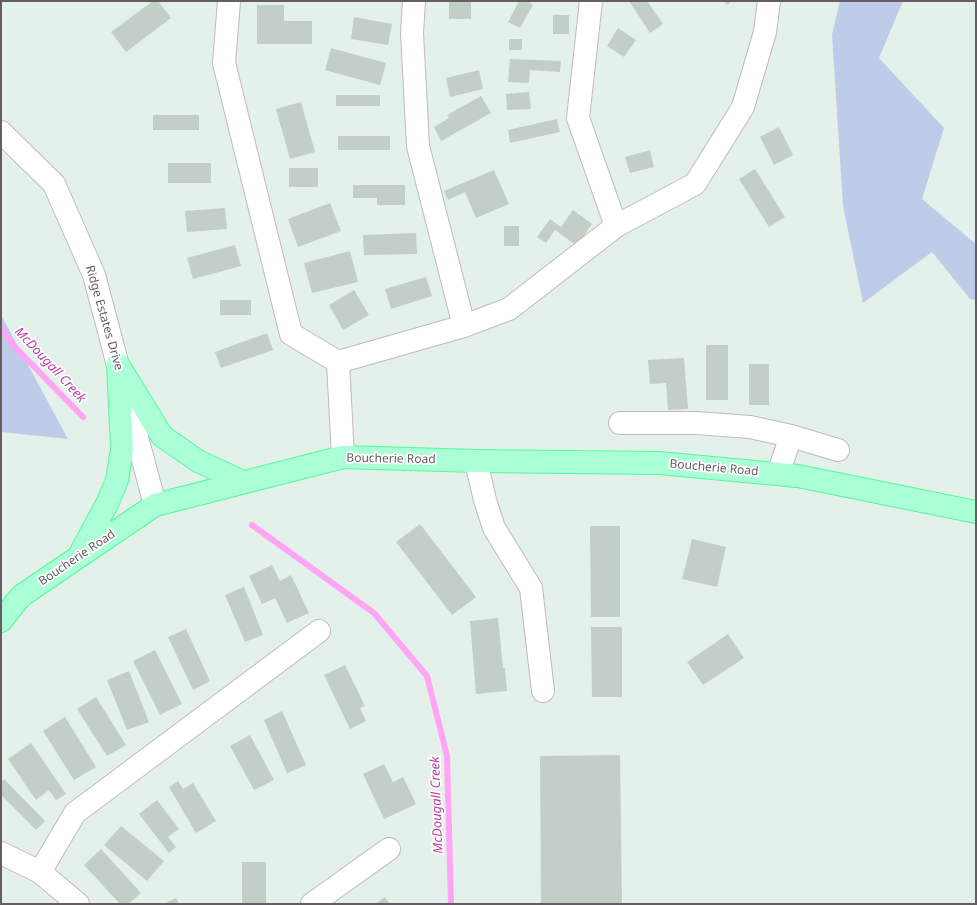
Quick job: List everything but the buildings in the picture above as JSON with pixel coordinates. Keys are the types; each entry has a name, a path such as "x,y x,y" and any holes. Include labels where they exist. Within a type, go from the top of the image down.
{"main road":[{"path":"118,364 162,436 198,461 244,482"},
{"path":"79,557 108,502 117,480 122,449 118,364"},
{"name":"Boucherie Road","path":"1,621 21,596 155,504 343,457 476,461 659,463 798,476 976,512"}],"street":[{"path":"229,1 224,63 291,334 338,362 464,326 509,309 616,226 696,184 743,107 765,32 768,1"},
{"path":"414,1 412,33 418,146 464,326"},
{"path":"591,1 578,118 616,226"},
{"name":"Ridge Estates Drive","path":"1,132 54,184 94,275 155,504"},
{"path":"338,362 343,457"},
{"path":"620,422 696,422 750,427 791,436 838,450"},
{"path":"778,474 791,436"},
{"path":"476,461 485,500 494,528 531,588 543,691"},
{"path":"40,872 75,813 319,631"},
{"path":"312,904 390,849"},
{"path":"1,853 40,872 78,904"}],"shaded area":[{"path":"840,1 903,1 879,58 944,128 922,199 976,244 976,300 970,299 932,252 863,303 843,206 832,35"},
{"path":"1,315 68,439 1,432"}],"waterway":[{"name":"McDougall Creek","path":"1,329 15,347 83,417"},
{"name":"McDougall Creek","path":"252,525 374,613 427,676 447,756 451,904"}]}
